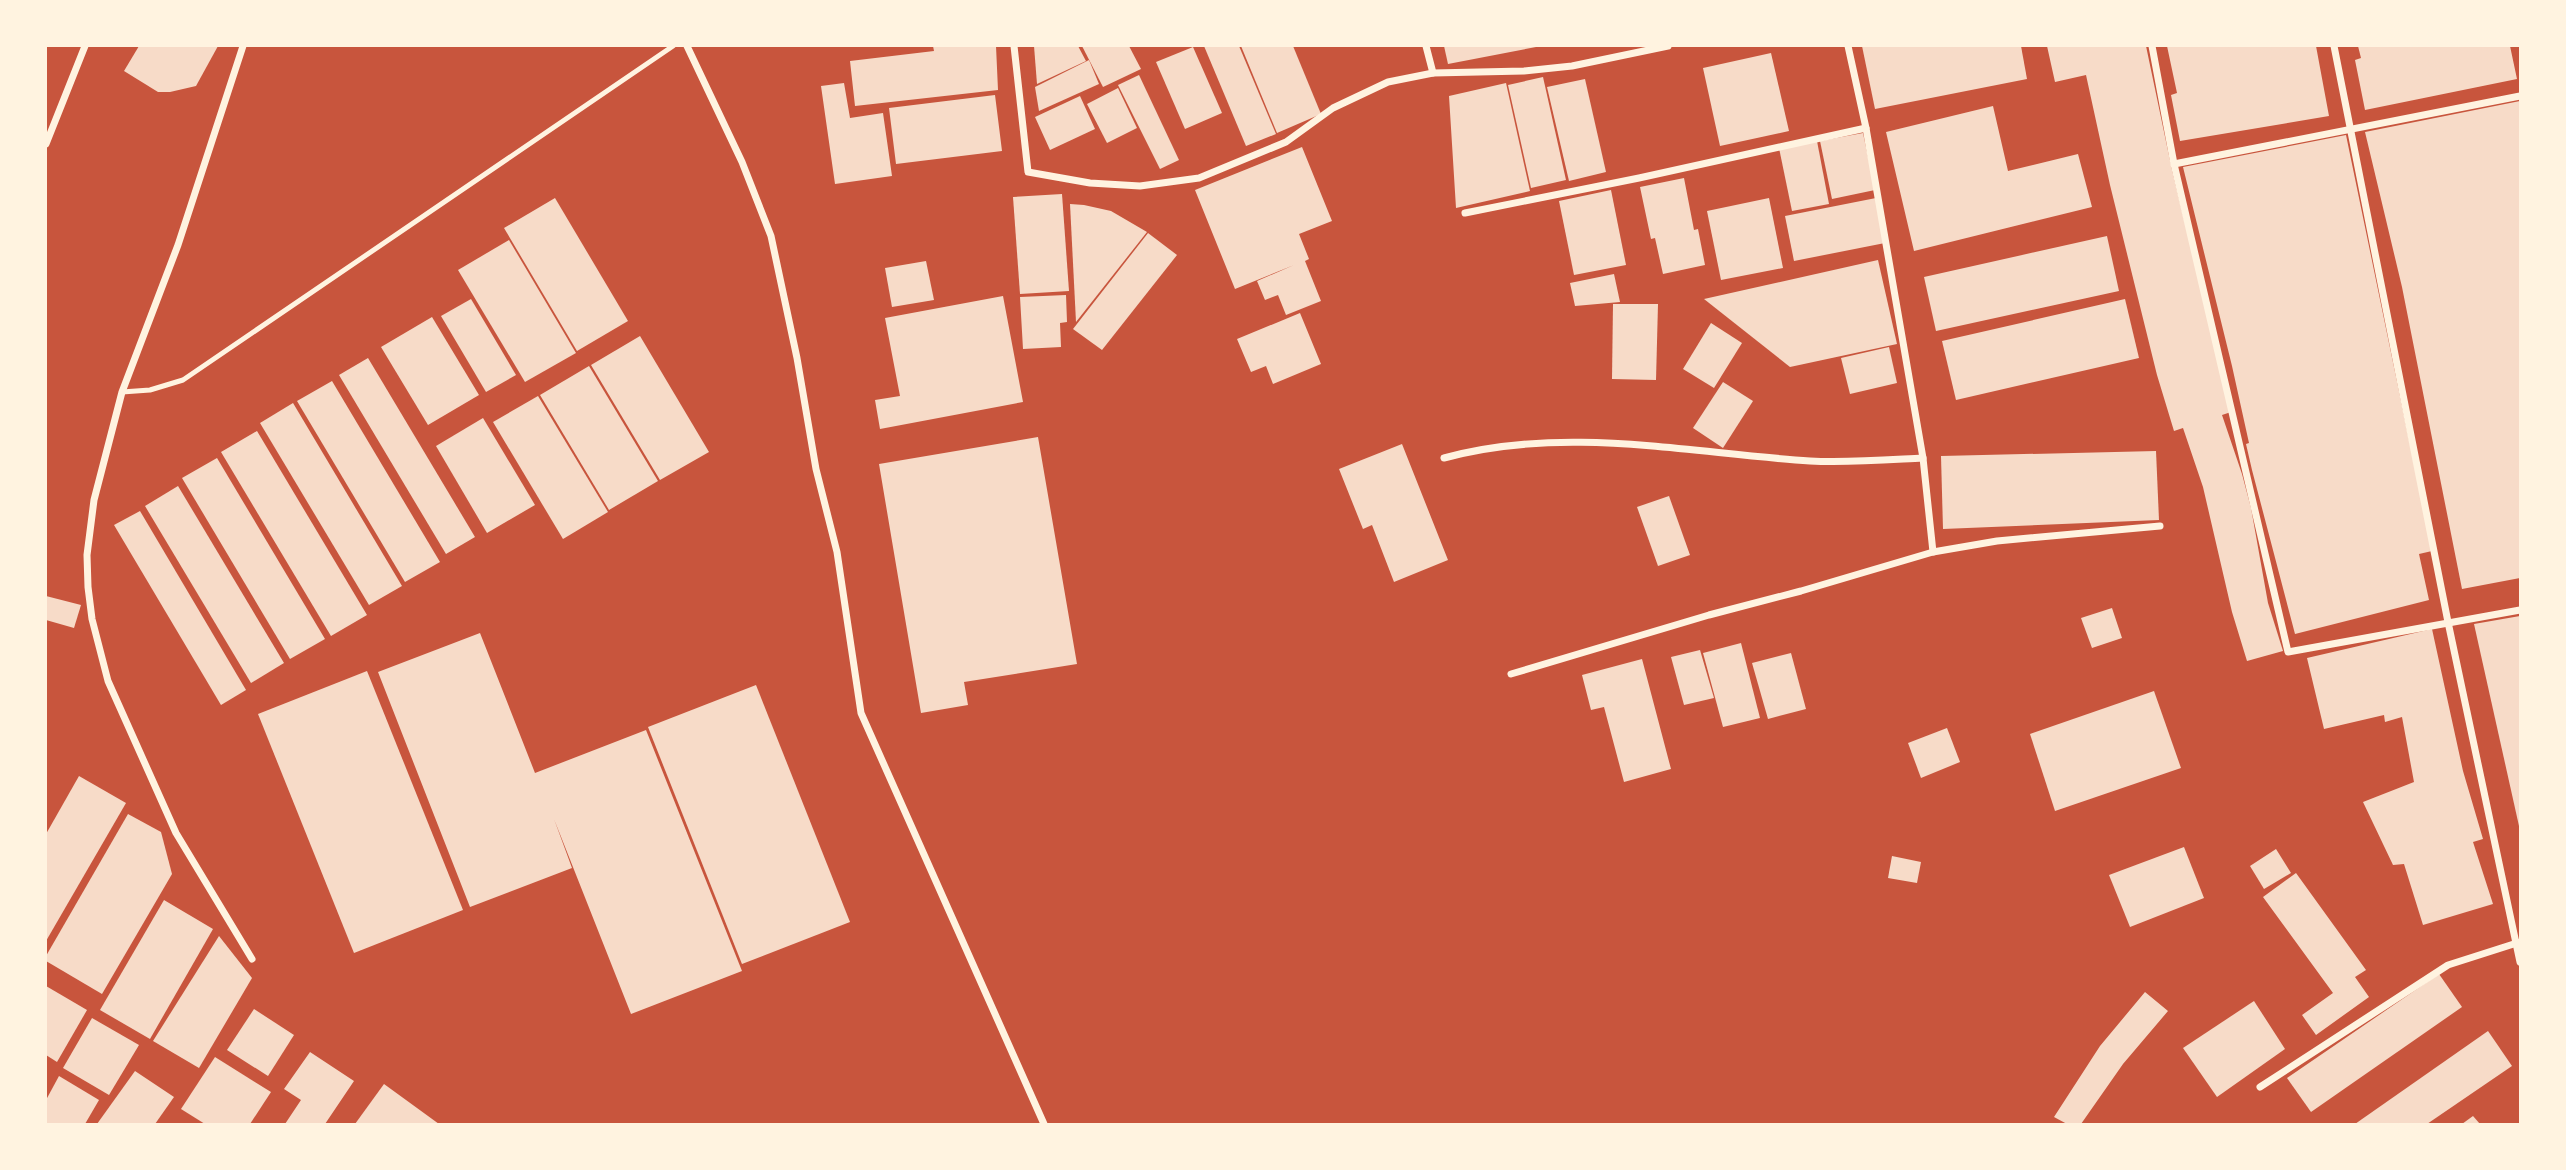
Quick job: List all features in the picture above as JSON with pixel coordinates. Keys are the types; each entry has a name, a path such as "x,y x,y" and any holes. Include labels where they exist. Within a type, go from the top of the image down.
{"street":[{"path":"46,144 85,46"},
{"path":"243,46 178,245 122,392 100,473 89,527 88,587 99,650 108,681 176,833 252,959"},
{"path":"687,46 742,162 771,236 797,358 816,469 837,552 861,713 1044,1125"},
{"path":"1014,46 1028,172 1090,183 1140,186 1199,178 1286,142 1333,108 1388,82 1433,73 1524,72 1617,58 1668,46"},
{"path":"1426,46 1433,73"},
{"path":"1848,46 1866,128 1923,458 1933,552"},
{"path":"2152,46 2174,164 2288,652 2521,610"},
{"path":"2334,46 2448,622 2521,962"},
{"path":"2174,164 2521,96"},
{"path":"1465,213 1866,128"},
{"path":"1444,458 1475,449 1593,441 1812,461 1923,458"},
{"path":"1511,674 1709,614 1801,591 1933,552 1997,541 2160,526"},
{"path":"2260,1087 2448,964 2518,942"}],"lane":[{"path":"122,392 149,390 183,380 673,46"}],"building":[{"path":"139,46 218,46 196,86 158,92 124,71"},
{"path":"933,46 996,46 998,90 855,106 850,61 934,51"},
{"path":"1034,46 1078,46 1086,61 1037,84"},
{"path":"1082,46 1129,46 1141,69 1103,87"},
{"path":"1204,46 1239,46 1276,134 1246,146"},
{"path":"1241,46 1293,46 1321,114 1277,133"},
{"path":"1444,46 1536,46 1536,47 1448,64"},
{"path":"1862,46 2021,46 2027,79 1875,109"},
{"path":"2047,46 2146,46 2172,170 2231,412 2222,415 2251,508 2268,603 2283,651 2247,661 2232,612 2203,487 2183,428 2174,431 2157,375 2086,75 2055,82"},
{"path":"2167,46 2316,46 2329,116 2180,141 2171,95 2177,93"},
{"path":"2358,46 2510,46 2517,79 2365,110 2355,60 2361,58"},
{"path":"1193,47 1222,113 1185,129 1156,62"},
{"path":"1771,53 1789,131 1720,146 1703,68"},
{"path":"1089,60 1099,84 1039,111 1035,87"},
{"path":"1139,75 1179,160 1160,169 1118,85"},
{"path":"1543,77 1566,180 1531,188 1508,85"},
{"path":"1585,79 1606,172 1569,181 1547,87"},
{"path":"844,83 850,118 883,113 892,176 835,184 821,86"},
{"path":"1506,83 1530,191 1456,208 1449,96"},
{"path":"1118,88 1137,128 1107,143 1087,104"},
{"path":"995,95 1002,151 896,164 889,108"},
{"path":"1080,96 1095,129 1050,150 1035,117"},
{"path":"2520,101 2520,578 2462,589 2402,287 2365,132"},
{"path":"1993,106 2008,171 2078,154 2092,207 1914,251 1886,132"},
{"path":"1863,133 1875,190 1832,199 1820,141"},
{"path":"2346,135 2432,551 2419,554 2429,600 2295,634 2252,470 2246,444 2249,443 2232,366 2183,167"},
{"path":"1817,141 1829,204 1792,211 1779,148"},
{"path":"1302,147 1332,221 1299,234 1309,259 1305,261 1321,301 1286,315 1278,295 1265,300 1257,281 1294,265 1235,289 1195,190"},
{"path":"1684,178 1694,230 1698,229 1705,265 1663,274 1655,238 1651,239 1640,187"},
{"path":"1611,190 1626,265 1574,275 1559,201"},
{"path":"1062,194 1069,291 1020,294 1013,197"},
{"path":"555,198 628,321 577,351 504,228"},
{"path":"1769,198 1783,268 1721,280 1707,211"},
{"path":"1876,198 1885,243 1794,261 1785,216"},
{"path":"1070,204 1111,211 1147,232 1076,322"},
{"path":"1148,233 1177,255 1102,350 1073,329"},
{"path":"2107,236 2119,291 1936,331 1924,277"},
{"path":"509,240 576,353 525,382 458,270"},
{"path":"1878,260 1897,344 1790,367 1704,299"},
{"path":"926,261 934,300 892,307 885,268"},
{"path":"1614,274 1620,302 1575,306 1570,283"},
{"path":"1066,295 1067,322 1060,323 1061,347 1023,349 1020,297"},
{"path":"1003,296 1023,402 880,429 875,400 900,396 885,318"},
{"path":"471,299 516,375 486,392 441,316"},
{"path":"2125,299 2139,358 1956,400 1942,341"},
{"path":"1613,304 1658,304 1656,380 1612,379"},
{"path":"1300,313 1321,364 1273,384 1266,366 1251,372 1237,339"},
{"path":"432,317 479,395 428,425 381,347"},
{"path":"1711,323 1742,343 1714,388 1683,369"},
{"path":"640,336 709,452 660,480 591,365"},
{"path":"1889,347 1897,383 1850,394 1841,358"},
{"path":"368,358 475,537 446,554 339,375"},
{"path":"589,366 658,481 609,510 540,395"},
{"path":"332,381 440,562 405,582 297,401"},
{"path":"1723,382 1753,401 1723,448 1693,428"},
{"path":"538,396 608,512 563,539 493,422"},
{"path":"293,403 402,586 369,605 260,423"},
{"path":"483,418 535,505 487,533 436,446"},
{"path":"257,431 367,615 331,636 221,452"},
{"path":"1038,437 1077,664 964,682 968,705 921,713 879,464"},
{"path":"1402,444 1448,560 1394,582 1372,525 1363,529 1339,469"},
{"path":"2156,451 2159,520 1943,529 1941,456"},
{"path":"217,458 325,639 290,659 182,478"},
{"path":"178,486 284,663 251,683 145,506"},
{"path":"1669,496 1690,555 1658,566 1637,507"},
{"path":"140,511 246,690 221,705 114,525"},
{"path":"46,596 81,605 74,628 46,620"},
{"path":"2112,608 2122,638 2092,648 2081,618"},
{"path":"2520,616 2520,826 2519,826 2474,624"},
{"path":"2432,629 2463,771 2483,839 2473,842 2493,904 2423,925 2404,864 2393,865 2363,802 2414,782 2402,717 2385,722 2384,715 2324,729 2307,658"},
{"path":"480,633 535,773 646,730 742,971 631,1014 554,819 572,868 470,907 378,672"},
{"path":"1741,643 1760,718 1723,727 1703,653"},
{"path":"1700,650 1714,698 1684,705 1671,657"},
{"path":"1791,653 1806,709 1768,719 1752,663"},
{"path":"1642,659 1671,769 1624,782 1604,707 1591,710 1582,675"},
{"path":"367,671 463,910 354,953 258,714"},
{"path":"756,685 850,922 742,964 648,727"},
{"path":"2154,691 2181,768 2055,811 2030,734"},
{"path":"1947,728 1960,762 1921,778 1908,743"},
{"path":"79,776 126,803 46,941 46,834"},
{"path":"128,814 161,832 172,874 102,994 46,961 46,956"},
{"path":"2184,847 2204,898 2130,927 2109,875"},
{"path":"2276,849 2291,873 2264,889 2250,866"},
{"path":"1892,856 1921,862 1917,883 1888,878"},
{"path":"2296,873 2366,970 2355,977 2369,997 2316,1035 2302,1015 2333,993 2263,897"},
{"path":"164,900 213,929 150,1039 100,1010"},
{"path":"219,936 252,978 199,1068 153,1041"},
{"path":"2439,974 2462,1007 2311,1112 2287,1078"},
{"path":"46,986 87,1010 57,1062 46,1055"},
{"path":"2145,992 2168,1011 2123,1064 2081,1124 2067,1124 2054,1117 2100,1046"},
{"path":"2254,1001 2285,1049 2217,1097 2183,1048"},
{"path":"254,1009 294,1035 268,1076 227,1050"},
{"path":"92,1018 139,1045 109,1095 63,1068"},
{"path":"2488,1031 2512,1066 2427,1124 2355,1124"},
{"path":"310,1052 354,1081 325,1124 285,1124 301,1100 284,1089"},
{"path":"215,1057 271,1092 250,1124 205,1124 181,1109"},
{"path":"135,1071 174,1097 155,1124 97,1124"},
{"path":"59,1076 99,1100 85,1124 46,1124 46,1100"},
{"path":"384,1084 439,1124 355,1124"},
{"path":"2473,1116 2480,1124 2462,1124"}]}
